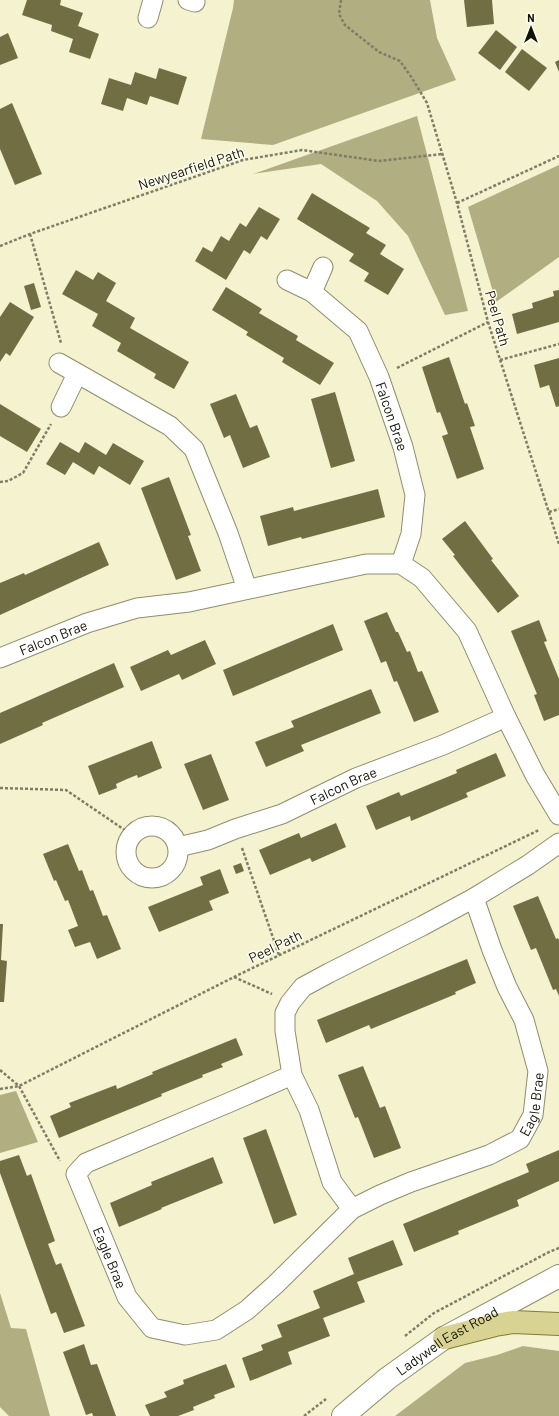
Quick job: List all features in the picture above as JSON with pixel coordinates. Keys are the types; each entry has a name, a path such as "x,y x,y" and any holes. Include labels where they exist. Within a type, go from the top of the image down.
{"main road":[{"path":"444,1338 513,1322 559,1324"}],"street":[{"path":"148,18 154,0"},
{"path":"312,292 323,267"},
{"name":"Falcon Brae","path":"0,658 87,623 137,608 189,602 366,564 402,564 411,534 415,496 403,447 378,377 358,331 312,292 287,280"},
{"path":"59,363 170,426 194,449 228,532 248,589"},
{"path":"61,407 77,374"},
{"path":"402,564 422,578 467,631 506,717 535,775 552,821"},
{"name":"Falcon Brae","path":"178,848 208,840 235,829 282,814 356,778 443,745 506,717"},
{"path":"146,826 159,827 170,833 176,840 178,848 176,864 170,872 163,877 154,878 146,878 137,874 131,868 127,860 127,843 132,835 138,829 146,826"},
{"path":"352,1209 332,1182 309,1110 292,1075 285,1031 285,1013 290,1002 303,987 474,898 559,843"},
{"name":"Eagle Brae","path":"76,1174 127,1297 152,1328 185,1335 216,1330 247,1310 276,1284 352,1209 411,1182 489,1155 520,1139 533,1115 538,1071 524,1020 507,987 492,950 474,898"},
{"path":"76,1174 86,1163 292,1075"},
{"name":"Ladywell East Road","path":"343,1416 388,1378 444,1338 559,1276"}],"path":[{"name":"Peel Path","path":"341,0 339,14 345,25 379,52 400,61 427,103 457,203 488,322 507,386 559,544"},
{"name":"Newyearfield Path","path":"0,246 30,234 243,160 302,150 378,161 442,154"},
{"path":"457,203 559,156"},
{"path":"30,234 63,348 59,363"},
{"path":"378,377 488,322"},
{"path":"500,360 559,344"},
{"path":"0,482 8,481 23,473 61,407"},
{"path":"549,512 559,509"},
{"path":"0,788 66,790 132,835"},
{"name":"Peel Path","path":"0,1089 19,1086 234,977 552,821"},
{"path":"235,829 279,955"},
{"path":"234,977 290,1002"},
{"path":"0,1070 19,1086 58,1159 76,1174"}],"shaded area":[{"path":"234,0 430,0 437,38 456,80 273,145 201,139"},
{"path":"417,116 468,311 445,315 408,236 377,201 321,164 253,174"},
{"path":"559,165 559,257 496,302 468,207"},
{"path":"16,1091 38,1142 0,1153 0,1095"},
{"path":"0,1293 11,1328 26,1329 50,1416 9,1416 0,1407"},
{"path":"523,1346 559,1351 559,1416 395,1416 465,1363 497,1355"}],"building":[{"path":"27,0 61,0 60,5 83,13 78,26 99,34 90,59 69,52 73,39 51,31 52,25 22,15"},
{"path":"464,0 492,0 494,24 467,27"},
{"path":"496,30 517,47 500,70 478,53"},
{"path":"8,33 18,58 0,65 0,37"},
{"path":"522,49 547,68 529,91 505,72"},
{"path":"559,60 559,72 555,62"},
{"path":"159,68 187,77 178,105 150,96 147,105 127,98 123,111 101,104 109,78 131,85 135,72 156,79"},
{"path":"12,103 42,174 15,185 0,149 0,109"},
{"path":"312,193 370,228 366,233 386,245 380,254 404,269 388,295 364,281 369,273 349,261 354,254 297,219"},
{"path":"259,207 280,219 267,240 261,236 250,254 244,250 226,280 195,261 203,247 212,252 221,236 229,241 240,223 246,227"},
{"path":"76,270 93,280 98,272 116,283 106,301 135,318 130,328 189,362 174,389 154,378 156,374 117,351 121,343 92,326 98,314 62,294"},
{"path":"34,283 41,307 31,310 24,286"},
{"path":"226,287 262,309 259,313 298,336 296,340 334,363 320,385 282,362 284,358 246,335 248,332 212,310"},
{"path":"559,290 559,322 517,334 512,314 533,308 532,303 554,296 553,291"},
{"path":"10,302 34,317 10,356 6,353 0,362 0,317"},
{"path":"449,357 465,404 467,403 475,426 470,427 484,469 457,479 442,436 448,434 440,412 437,413 422,367"},
{"path":"559,358 559,406 556,407 549,385 540,388 534,365"},
{"path":"335,392 355,461 331,468 311,399"},
{"path":"236,394 250,428 257,425 270,457 243,468 230,435 224,438 210,404"},
{"path":"0,404 41,429 27,452 0,436"},
{"path":"60,442 79,453 85,442 106,455 113,443 144,461 130,485 99,466 94,475 73,462 65,475 46,464"},
{"path":"169,477 191,535 188,536 201,571 176,580 141,488"},
{"path":"378,489 385,517 302,539 301,537 268,546 260,516 293,507 294,511"},
{"path":"465,521 493,559 491,560 519,596 498,613 453,556 455,555 442,539"},
{"path":"99,542 109,565 0,615 0,583 24,573 25,575"},
{"path":"387,612 407,652 410,651 418,672 422,671 439,712 414,722 397,681 394,682 386,661 381,663 364,621"},
{"path":"539,620 547,641 544,642 559,679 559,715 544,721 534,695 537,694 511,631"},
{"path":"333,624 343,650 233,696 223,670"},
{"path":"205,640 216,664 182,680 179,674 141,691 130,667 168,650 171,655"},
{"path":"114,663 124,687 42,723 43,725 0,744 0,713"},
{"path":"371,689 381,713 301,745 304,751 266,767 255,742 294,727 291,721"},
{"path":"152,741 162,768 138,778 137,775 127,779 116,784 117,788 99,795 88,766"},
{"path":"496,753 506,776 466,793 468,797 411,821 410,816 376,830 366,806 399,792 401,796 457,773 456,770"},
{"path":"211,754 229,800 203,810 184,764"},
{"path":"336,823 346,847 312,862 310,858 270,875 259,850 299,833 301,838"},
{"path":"68,844 79,871 82,870 90,891 93,890 103,916 107,915 121,949 97,959 90,942 75,947 68,930 78,926 68,900 65,901 56,880 54,881 43,854"},
{"path":"241,863 244,871 236,874 233,866"},
{"path":"220,869 229,893 209,901 213,910 159,932 148,907 203,885 200,877"},
{"path":"538,896 556,939 558,938 559,940 559,996 556,989 553,990 536,948 531,950 513,906"},
{"path":"0,924 3,924 1,960 7,961 4,1002 0,1002"},
{"path":"467,959 476,983 455,992 456,994 371,1029 369,1025 326,1043 317,1020"},
{"path":"236,1038 243,1055 221,1064 223,1067 161,1094 162,1096 59,1138 50,1116 71,1107 69,1103 116,1085 117,1089 153,1074 152,1072"},
{"path":"363,1066 380,1108 385,1106 401,1148 374,1158 358,1117 355,1118 338,1075"},
{"path":"266,1129 297,1215 274,1224 243,1138"},
{"path":"559,1150 559,1181 517,1200 519,1206 458,1231 459,1234 414,1252 403,1224 529,1172 526,1164"},
{"path":"19,1155 27,1176 31,1174 55,1241 48,1244 56,1265 61,1263 85,1326 64,1333 56,1312 51,1314 0,1173 0,1161"},
{"path":"213,1157 223,1183 119,1227 110,1203 152,1185 151,1182"},
{"path":"393,1240 403,1265 357,1282 365,1302 323,1318 330,1336 288,1352 292,1364 250,1381 242,1358 263,1350 261,1345 282,1337 277,1325 320,1308 313,1291 354,1274 348,1258"},
{"path":"84,1344 91,1365 97,1364 116,1416 93,1416 92,1413 86,1415 63,1352"},
{"path":"226,1364 235,1387 214,1395 215,1398 193,1407 194,1410 178,1416 150,1416 145,1405 167,1397 164,1392 184,1384 183,1380"}]}
